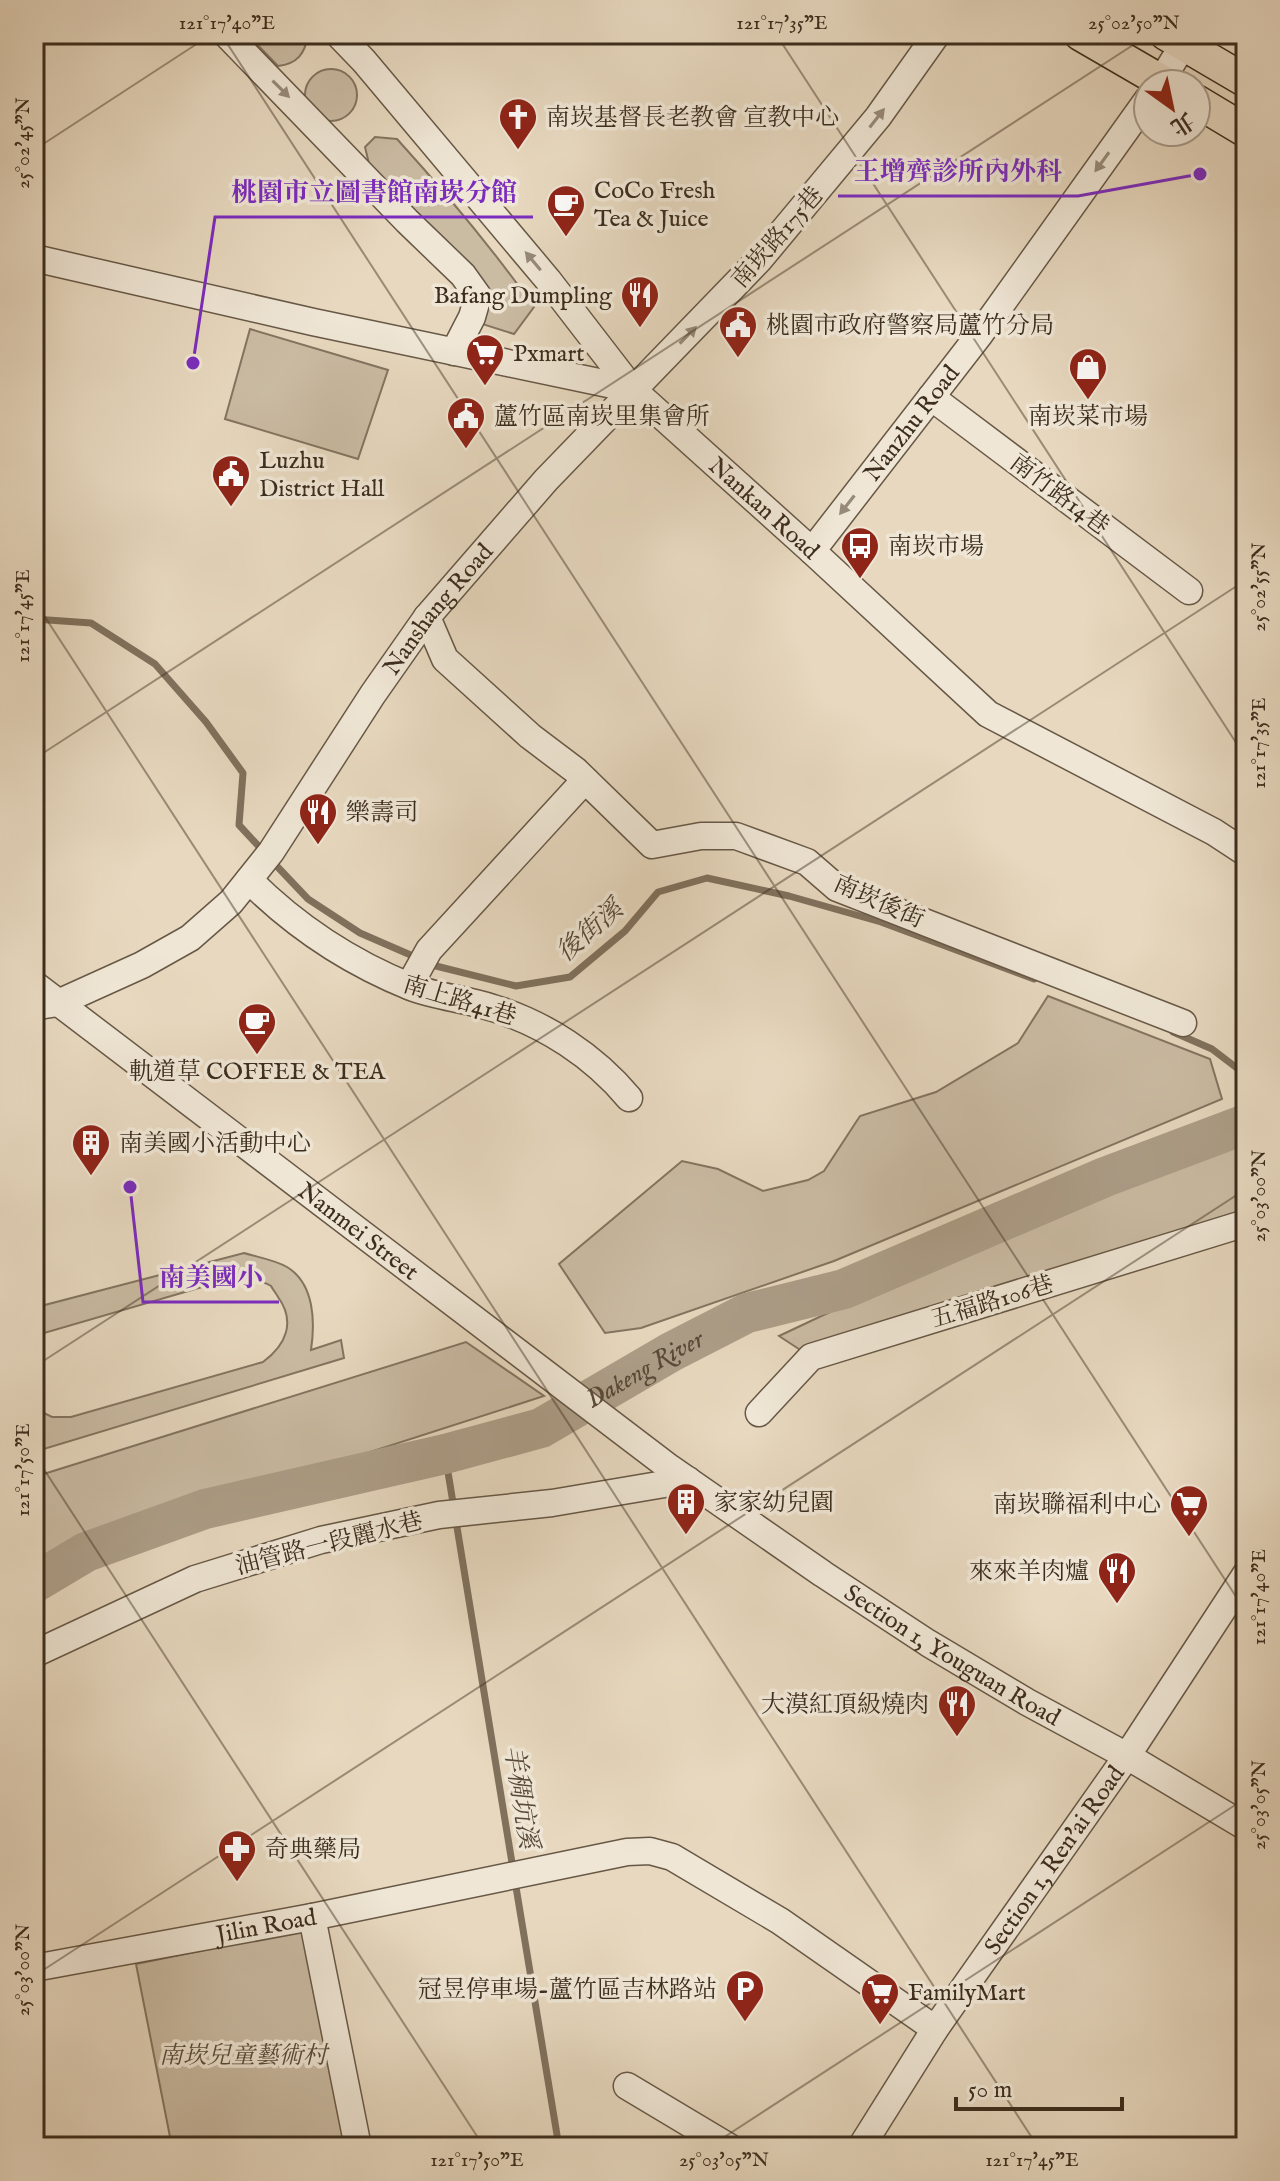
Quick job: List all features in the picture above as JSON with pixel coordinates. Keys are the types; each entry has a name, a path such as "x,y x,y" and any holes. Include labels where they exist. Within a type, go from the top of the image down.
{"main road":[{"path":"1080,34 1132,69"},
{"path":"1180,37 1246,81"},
{"path":"1212,111 1246,131"}],"street":[{"path":"226,34 463,275 478,296 472,317 454,352"},
{"name":"Nankan Road","path":"338,34 520,245 632,389 988,714 1214,832 1246,853"},
{"name":"南崁路175巷","path":"632,389 669,355 759,260 878,117 937,34"},
{"name":"Nanzhu Road","path":"1166,68 1180,37"},
{"name":"Nanzhu Road","path":"812,551 980,334 1132,123"},
{"path":"34,258 632,389"},
{"name":"Nanshang Road","path":"46,1005 142,965 190,938 231,902 260,865 427,617 546,480 632,389"},
{"name":"南竹路14巷","path":"931,397 1189,591"},
{"name":"南崁後街","path":"427,617 445,659 530,736 585,780 652,845 701,836 736,836 757,843 807,862 837,888 1183,1023"},
{"path":"411,982 429,950 585,780"},
{"name":"南上路41巷","path":"260,865 277,908 320,941 411,982 491,1007 547,1030 613,1078 629,1098"},
{"name":"Nanmei Street","path":"34,984 46,1005 679,1474"},
{"name":"五福路106巷","path":"759,1413 811,1357 1246,1223"},
{"name":"油管路一段麗水巷","path":"34,1654 195,1579 321,1540 439,1515 552,1503 679,1474"},
{"name":"Section 1, Youguan Road","path":"679,1474 915,1635 1246,1827"},
{"name":"Section 1, Ren'ai Road","path":"861,2147 935,2029 1127,1756 1246,1574"},
{"name":"Jilin Road","path":"34,1968 312,1917 627,1852 650,1851 672,1857 780,1921 935,2029"},
{"path":"312,1917 358,2147"},
{"path":"627,2086 729,2147"}],"green space":[{"path":"247,34 308,35 299,57 278,66"},
{"path":"331,69 349,77 357,95 349,113 331,121 313,113 305,95 313,77"},
{"path":"375,137 397,139 468,221 534,307 514,334 479,323 492,298 370,168 365,147"},
{"path":"250,329 388,370 358,459 225,419"},
{"path":"1048,996 1210,1059 1222,1099 834,1261 641,1328 605,1333 559,1264 682,1161 718,1169 763,1191 808,1180 824,1171 860,1116 936,1092 1018,1043"},
{"path":"1246,1130 1246,1223 811,1357 779,1336 849,1303 977,1232 1213,1153"},
{"path":"244,1253 277,1262 296,1274 311,1305 311,1350 341,1340 344,1358 34,1452 34,1408 52,1417 71,1417 263,1362 283,1341 287,1324 283,1306 271,1286 233,1278 34,1336 34,1312 41,1306"},
{"path":"466,1342 544,1396 72,1548 34,1567 34,1477"},
{"name":"南崁兒童藝術村","path":"308,1929 350,2147 172,2147 136,1964"}],"waterway":[{"name":"後街溪","path":"34,619 91,623 155,664 206,722 243,773 239,825 264,852"},
{"name":"後街溪","path":"272,861 308,899 360,933 436,966 516,986 570,977 625,931 658,892 707,878 789,896 881,922 1034,979"},
{"name":"後街溪","path":"1173,1032 1212,1049 1246,1075"},
{"name":"Dakeng River","path":"34,1583 86,1552 205,1509 445,1454 541,1428 671,1352 747,1313 844,1289 1105,1177 1246,1124"},
{"name":"羊稠坑溪","path":"445,1454 513,1869"},
{"name":"羊稠坑溪","path":"515,1881 559,2147"}],"place":[{"name":"南崁基督長老教會 宣教中心","path":"518,151"},
{"name":"王增齊診所內外科","path":"1200,174"},
{"name":"CoCo Fresh Tea & Juice","path":"566,238"},
{"name":"Bafang Dumpling","path":"640,329"},
{"name":"桃園市政府警察局蘆竹分局","path":"738,359"},
{"name":"桃園市立圖書館南崁分館","path":"193,363"},
{"name":"Pxmart","path":"485,387"},
{"name":"南崁菜市場","path":"1088,401"},
{"name":"蘆竹區南崁里集會所","path":"466,450"},
{"name":"Luzhu District Hall","path":"231,508"},
{"name":"南崁市場","path":"860,580"},
{"name":"樂壽司","path":"318,846"},
{"name":"軌道草 COFFEE & TEA","path":"257,1056"},
{"name":"南美國小活動中心","path":"91,1177"},
{"name":"南美國小","path":"130,1187"},
{"name":"家家幼兒園","path":"686,1536"},
{"name":"南崁聯福利中心","path":"1189,1538"},
{"name":"來來羊肉爐","path":"1117,1605"},
{"name":"大漠紅頂級燒肉","path":"957,1738"},
{"name":"奇典藥局","path":"237,1883"},
{"name":"冠昱停車場-蘆竹區吉林路站","path":"745,2023"},
{"name":"FamilyMart","path":"880,2026"}]}
